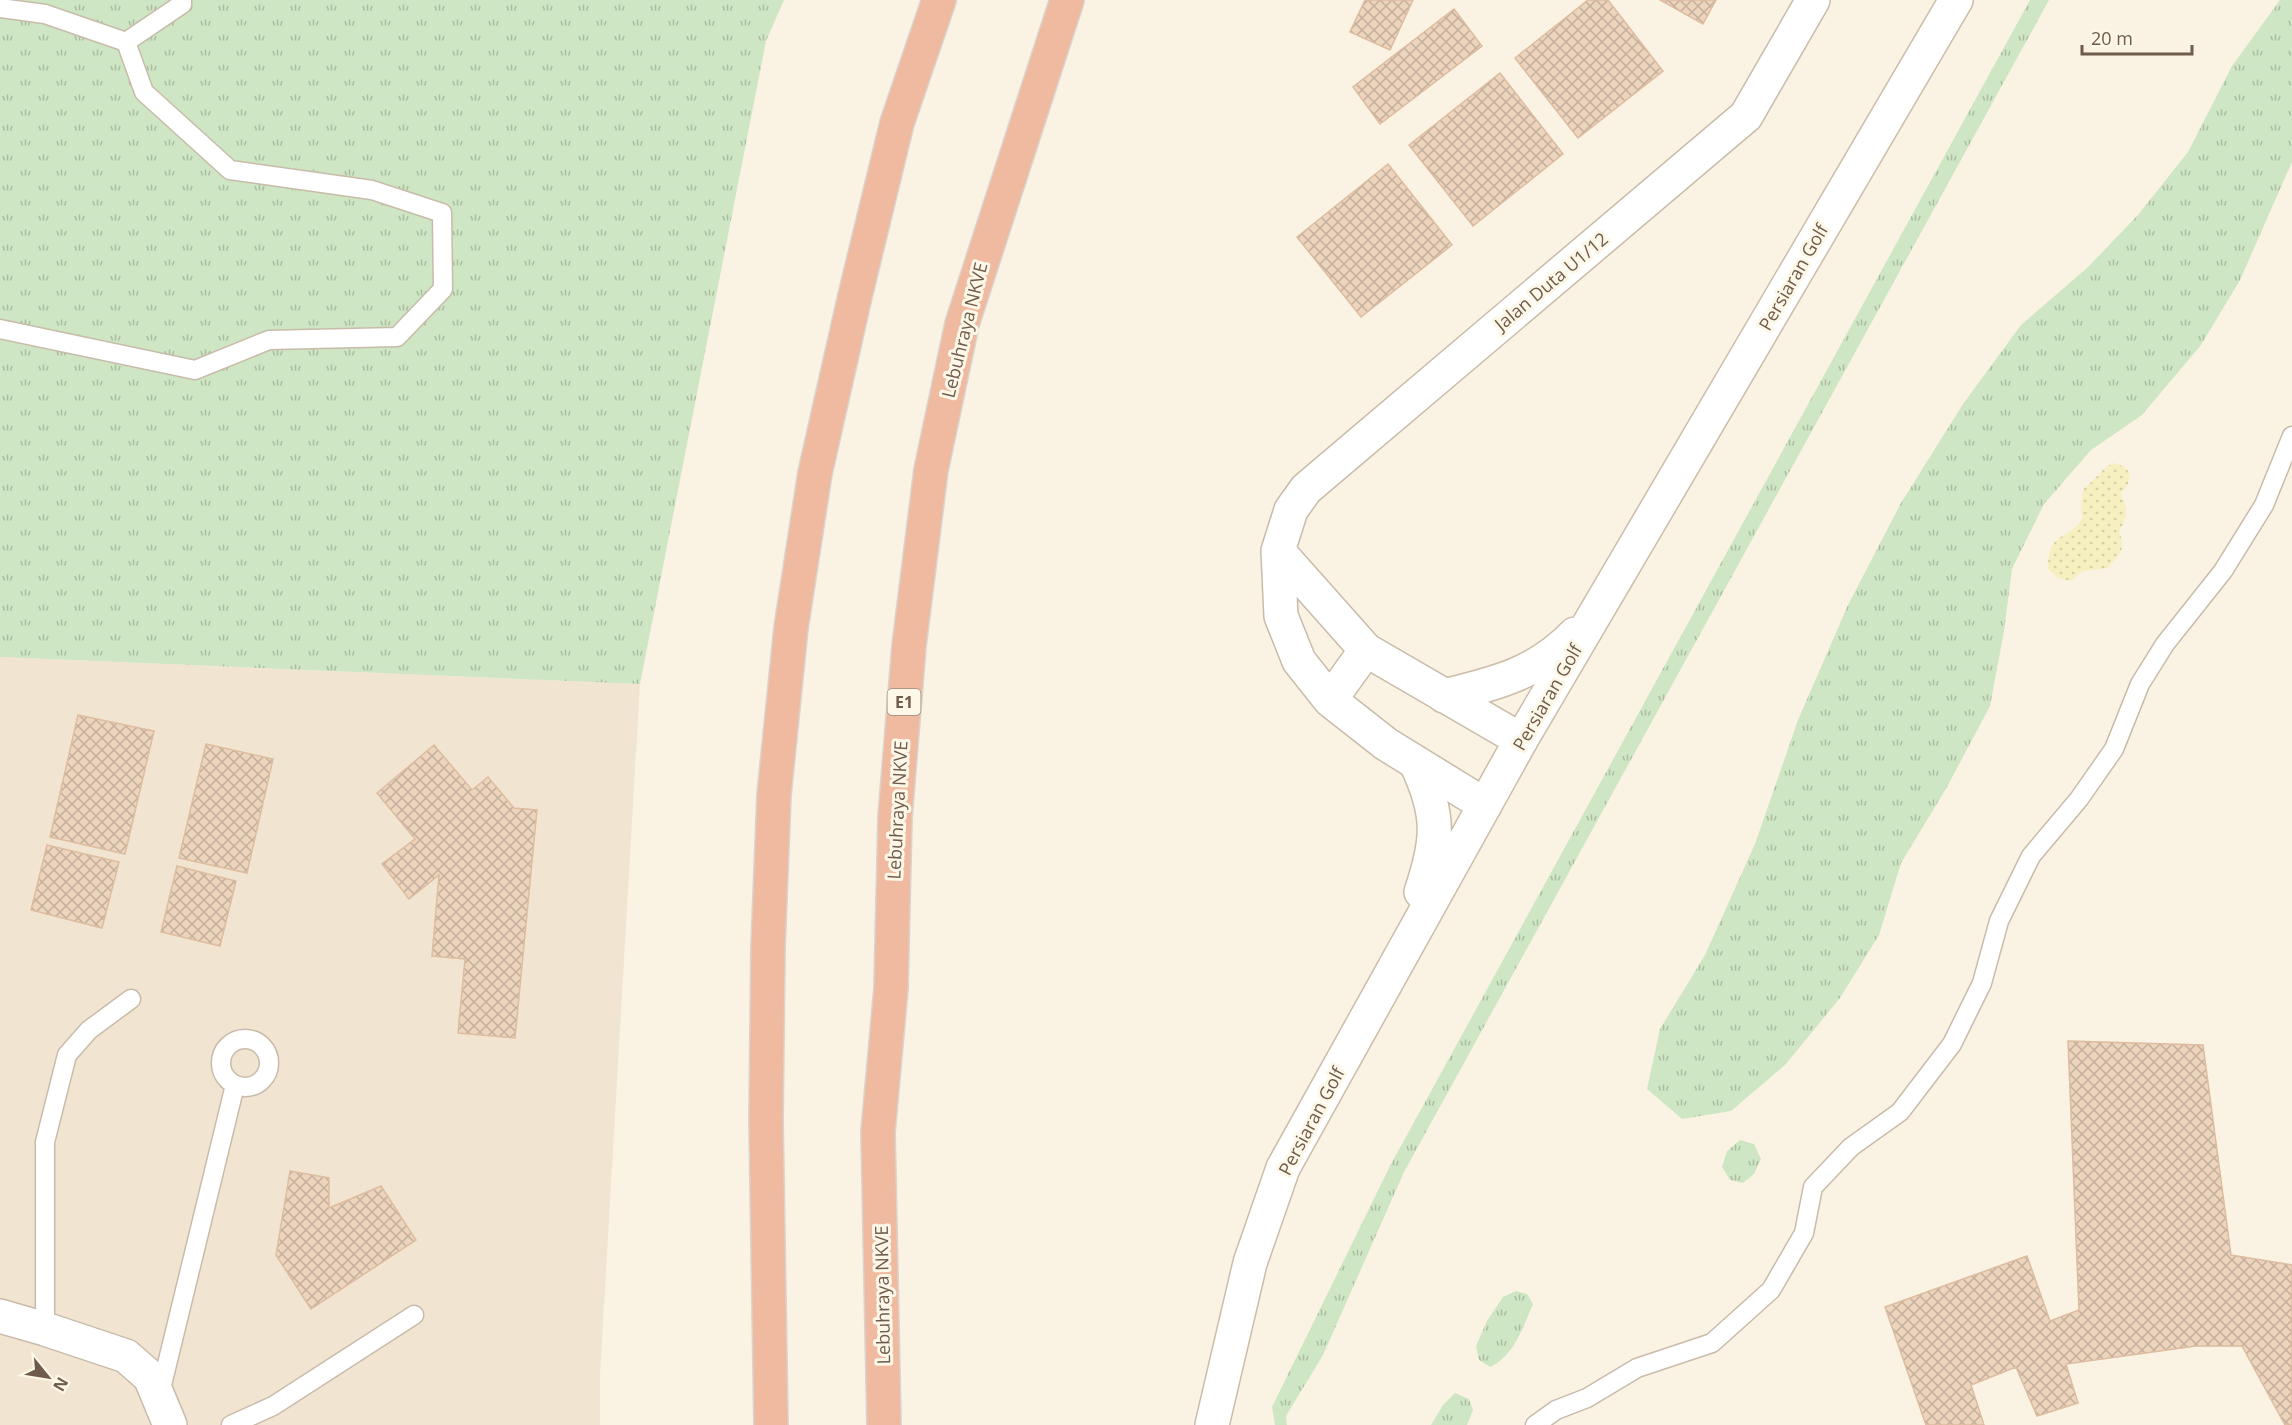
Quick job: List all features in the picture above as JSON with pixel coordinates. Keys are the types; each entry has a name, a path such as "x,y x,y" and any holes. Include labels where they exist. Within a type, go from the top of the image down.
{"highway":[{"path":"771,1425 766,1120 768,946 774,795 791,628 815,472 855,296 897,123 939,0"},
{"name":"Lebuhraya NKVE","path":"884,1425 878,1132 891,988 895,818 909,646 931,470 962,324 1066,0"}],"street":[{"name":"Jalan Duta U1/12","path":"1278,551 1291,510 1306,489 1746,116 1813,0"},
{"name":"Persiaran Golf","path":"1212,1425 1250,1263 1283,1168 1521,740 1956,0"},
{"path":"1278,551 1366,650 1521,740"},
{"path":"1278,551 1281,616 1299,661 1330,700 1386,744 1485,805"},
{"path":"1444,696 1502,682 1534,666 1563,646 1597,612"},
{"path":"1330,700 1366,650"},
{"path":"1395,967 1434,847 1436,823 1432,801 1416,763"},
{"path":"0,1316 126,1356 150,1377 165,1411"}],"lane":[{"path":"126,42 182,4 182,0"},
{"path":"0,8 45,14 126,42"},
{"path":"0,329 195,370 269,340 397,337 443,289 442,213 372,190 230,170 144,92 126,42"},
{"path":"1535,1425 1556,1410 1587,1398 1637,1368 1712,1343 1771,1290 1804,1233 1813,1187 1851,1147 1900,1112 1952,1044 1982,983 1999,921 2031,856 2079,799 2114,749 2140,684 2164,644 2223,571 2264,505 2292,436"},
{"path":"45,1329 45,1142 67,1055 89,1030 131,999"},
{"path":"165,1411 235,1085"},
{"path":"231,1425 273,1406 414,1315"}],"shaded area":[{"path":"0,657 640,684 600,1375 600,1425 0,1425"}],"green space":[{"path":"0,0 784,0 766,41 640,684 0,657"},
{"path":"2030,0 2049,0 1404,1172 1323,1355 1286,1416 1287,1425 1275,1425 1272,1407 1390,1166"},
{"path":"2280,0 2292,0 2292,162 2240,280 2201,345 2142,415 2091,450 2044,504 2012,569 2004,631 1990,706 1947,787 1901,863 1879,935 1840,998 1785,1065 1731,1111 1682,1119 1647,1089 1660,1029 1705,955 1755,844 1798,720 1848,605 1901,503 1963,404 2021,325 2087,268 2138,215 2188,152 2232,66"},
{"path":"1740,1140 1754,1144 1761,1159 1754,1174 1743,1183 1730,1180 1722,1167 1727,1151"},
{"path":"1516,1291 1527,1294 1533,1304 1512,1348 1490,1367 1479,1360 1476,1346 1487,1321 1503,1297"},
{"path":"1455,1393 1469,1399 1473,1410 1467,1425 1431,1425 1443,1405"}],"sand":[{"path":"2113,463 2123,466 2130,473 2128,484 2121,494 2126,513 2119,532 2122,543 2121,552 2108,568 2083,571 2071,581 2058,578 2048,569 2051,548 2059,538 2070,532 2082,519 2081,503 2084,488"}],"building":[{"path":"1365,0 1413,0 1390,50 1350,32"},
{"path":"1588,0 1608,0 1663,71 1578,138 1515,58"},
{"path":"1660,0 1716,0 1703,24"},
{"path":"1454,9 1482,46 1380,124 1353,87"},
{"path":"1500,73 1563,154 1473,226 1409,145"},
{"path":"1388,164 1452,245 1361,317 1297,237"},
{"path":"78,715 154,731 125,854 50,837"},
{"path":"206,744 273,759 247,873 179,858"},
{"path":"434,745 472,790 488,777 514,808 537,810 515,1038 458,1033 465,959 432,956 439,875 409,899 382,864 415,839 377,793"},
{"path":"47,845 119,862 102,928 31,910"},
{"path":"177,866 236,881 220,946 161,932"},
{"path":"2068,1041 2203,1045 2231,1255 2292,1265 2292,1425 2285,1425 2242,1346 2196,1346 2066,1364 2078,1403 2037,1416 2016,1367 1971,1385 1984,1425 1926,1425 1885,1307 2027,1256 2050,1321 2079,1310"},
{"path":"290,1171 329,1178 329,1208 381,1186 416,1240 311,1309 276,1255"}]}
